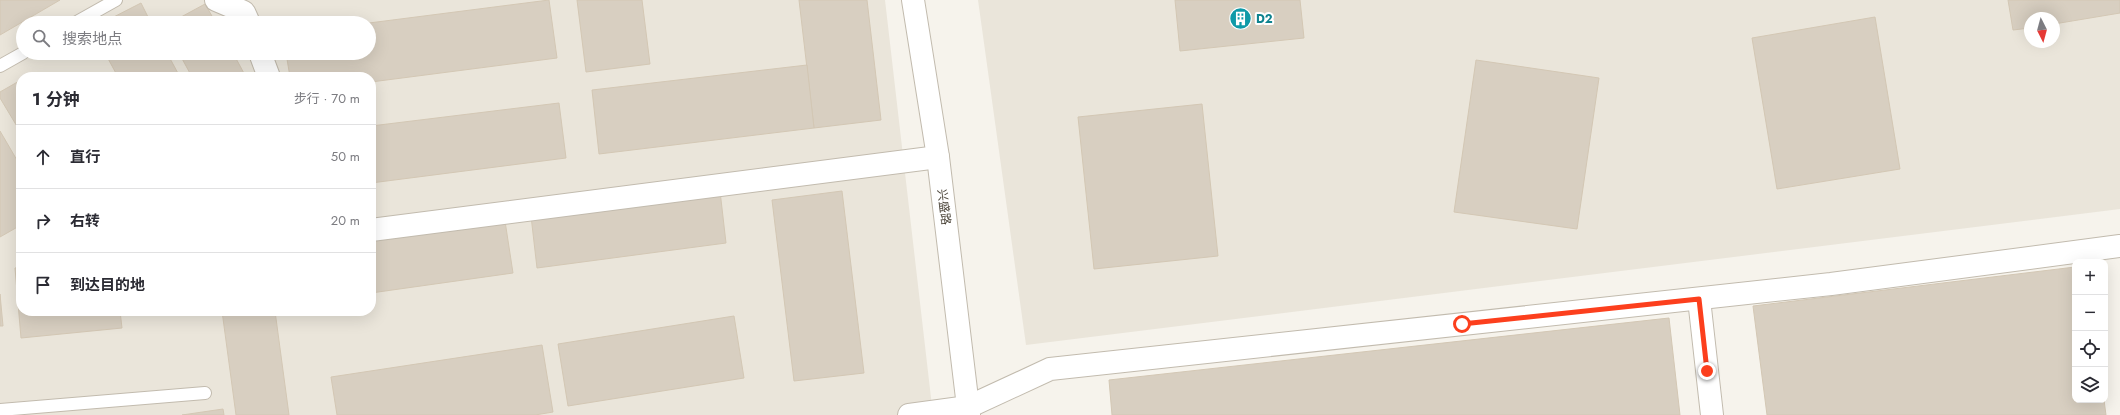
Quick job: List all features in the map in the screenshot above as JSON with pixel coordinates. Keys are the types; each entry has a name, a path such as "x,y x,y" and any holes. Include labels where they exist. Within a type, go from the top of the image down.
{"street":[{"path":"216,0 244,12 246,16"},
{"name":"兴盛路","path":"914,0 938,157 969,411"},
{"path":"263,60 268,72"},
{"path":"376,229 938,157"},
{"path":"909,415 969,411 1050,369 1831,284 2120,246"},
{"path":"1699,299 1712,415"}],"lane":[{"path":"87,16 116,0"},
{"path":"0,66 16,57"},
{"path":"0,410 205,393"}],"shaded area":[{"path":"0,0 885,0 933,415 0,415"},
{"path":"978,0 2120,0 2120,209 1026,345"}],"building":[{"path":"0,0 60,0 33,16 16,16 16,26 0,35"},
{"path":"549,0 557,58 376,81 376,72 289,72 287,60 376,60 376,22"},
{"path":"577,0 642,0 650,64 586,72"},
{"path":"799,0 867,0 881,120 814,128"},
{"name":"D2","path":"1175,0 1300,0 1304,38 1180,51"},
{"path":"2008,0 2120,0 2120,13 2060,23 2060,12 2024,12 2024,29 2013,30"},
{"path":"141,3 148,16 116,16"},
{"path":"205,4 212,16 183,16"},
{"path":"1875,17 1900,169 1777,189 1752,38"},
{"path":"109,60 171,60 177,72 115,72"},
{"path":"183,60 237,60 243,72 189,72"},
{"path":"1476,60 1599,78 1577,229 1454,212"},
{"path":"807,65 814,128 599,154 592,90"},
{"path":"16,83 16,125 0,98 0,92"},
{"path":"559,103 566,158 376,182 376,125"},
{"path":"1202,104 1218,256 1094,269 1078,117"},
{"path":"0,131 16,158 16,228 0,237"},
{"path":"720,191 726,243 537,268 531,216"},
{"path":"842,191 864,373 794,381 772,200"},
{"path":"505,221 513,273 376,292 376,239"},
{"path":"2072,267 2072,403 2104,403 2106,415 1767,415 1753,306"},
{"path":"0,294 3,326 0,326"},
{"path":"19,316 121,316 122,328 21,338"},
{"path":"223,316 276,316 289,415 236,415"},
{"path":"734,316 744,378 568,406 558,344"},
{"path":"1669,318 1680,415 1112,415 1109,380"},
{"path":"542,345 553,412 535,415 337,415 331,377"},
{"path":"223,409 224,415 182,415"}],"place":[{"name":"D2","path":"1240,19"}],"route":[{"path":"1462,324 1699,299 1707,371"}]}
